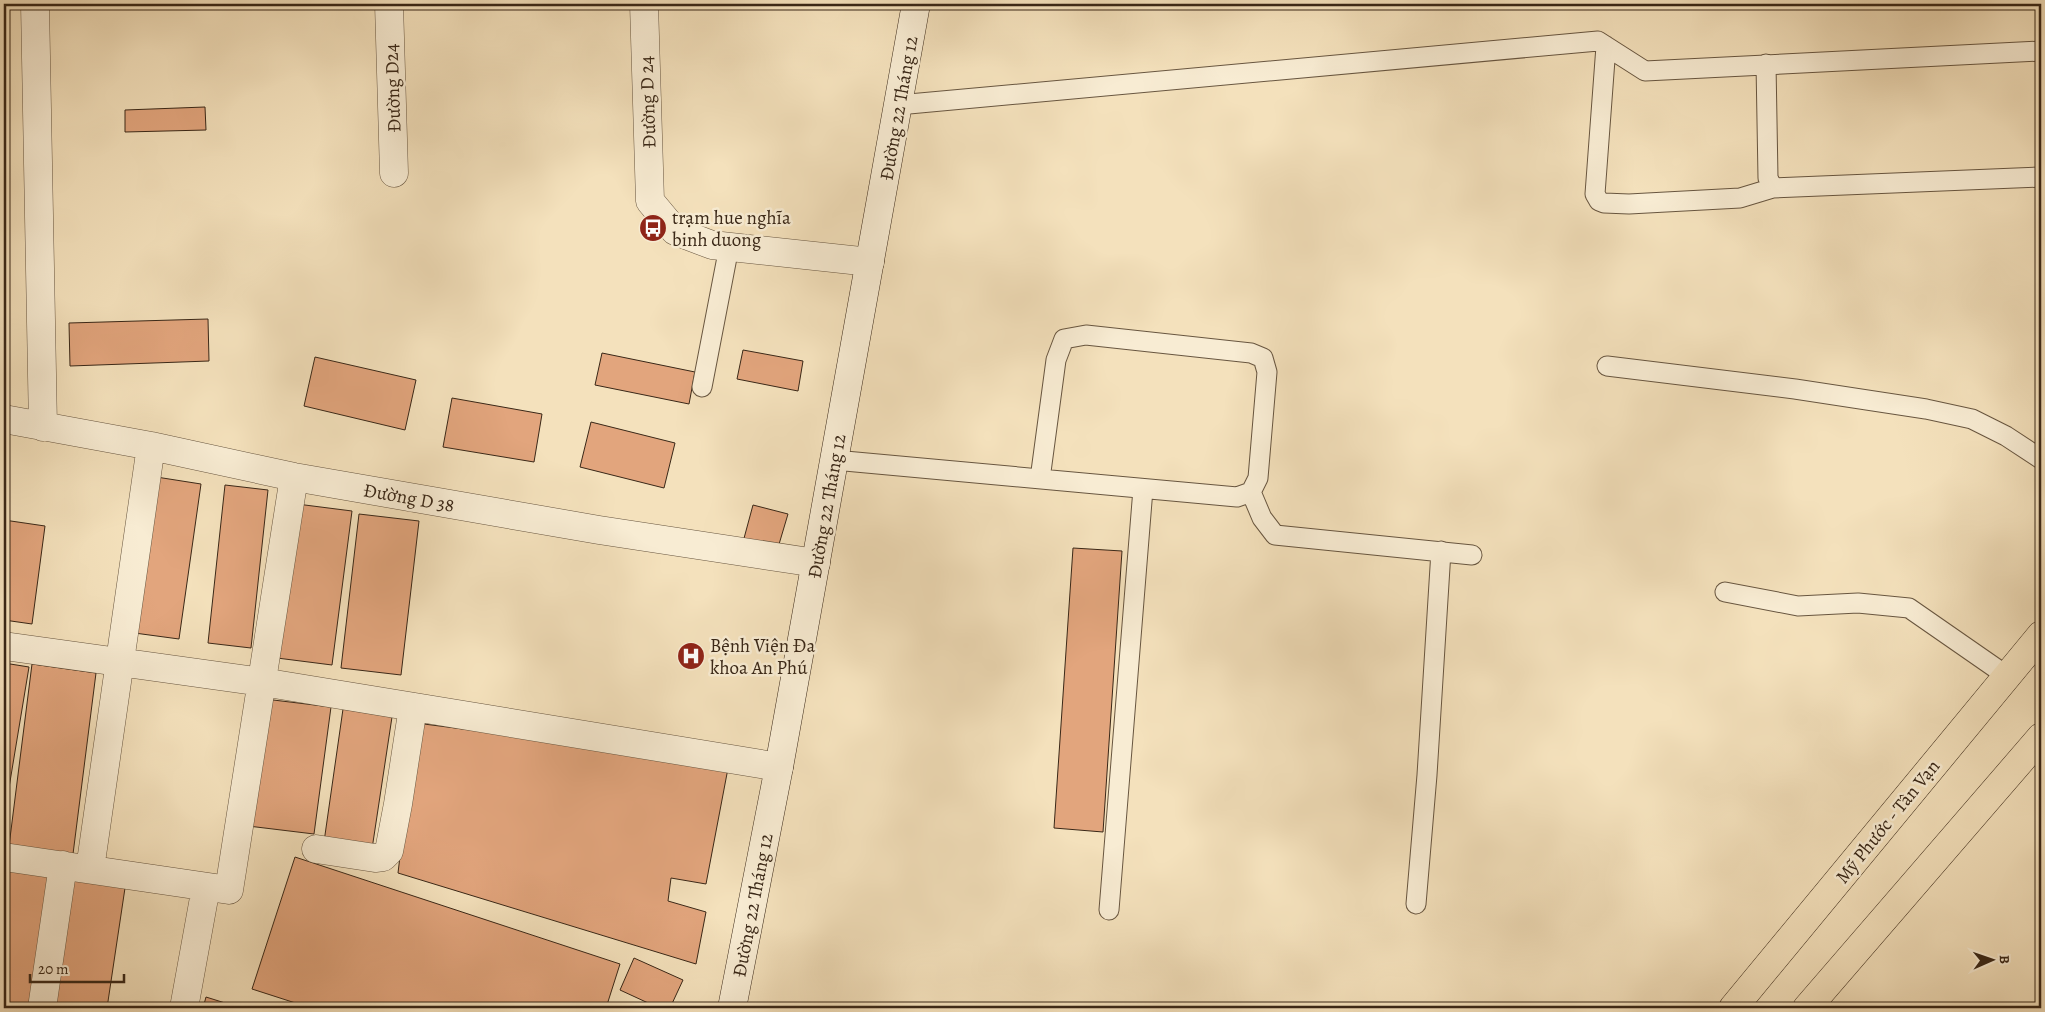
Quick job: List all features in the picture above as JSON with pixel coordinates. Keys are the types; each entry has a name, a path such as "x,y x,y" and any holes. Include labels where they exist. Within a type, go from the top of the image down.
{"main road":[{"name":"Mỹ Phước - Tân Vạn","path":"1734,1008 2041,635"},
{"path":"1807,1008 2041,737"}],"street":[{"path":"35,4 43,427"},
{"name":"Đường D24","path":"389,4 394,173"},
{"name":"Đường D 24","path":"644,4 650,201 675,231 712,245 729,247"},
{"name":"Đường 22 Tháng 12","path":"732,1008 779,767 916,4"},
{"path":"729,247 870,262"},
{"name":"Đường D 38","path":"4,419 151,446 294,477 599,530 816,563"},
{"path":"90,868 151,446"},
{"path":"4,857 90,868 229,890 294,477"},
{"path":"4,646 262,682 779,767"},
{"path":"316,850 375,858 383,857 388,851 398,804 413,707"},
{"path":"42,1008 63,865"},
{"path":"184,1008 206,887"}],"lane":[{"path":"898,105 1598,41 1645,71 2041,51"},
{"path":"1606,46 1595,194 1599,201 1604,203 1629,204 1740,198 1773,188 2041,177"},
{"path":"1766,64 1768,178 1773,188"},
{"path":"702,387 729,247"},
{"path":"834,460 1237,498 1251,492 1258,478 1266,372 1263,358 1251,353 1086,335 1064,340 1056,360 1040,479"},
{"path":"1607,366 1795,389 1926,409 1972,419 2006,436 2041,459"},
{"path":"1108,910 1143,489"},
{"path":"1251,492 1262,518 1275,535 1472,555"},
{"path":"1416,904 1427,774 1441,552"},
{"path":"1725,592 1798,606 1858,603 1909,608 2007,676"}],"building":[{"path":"205,107 206,130 125,132 125,110"},
{"path":"208,319 209,361 70,366 69,323"},
{"path":"743,350 803,361 798,391 737,379"},
{"path":"602,353 695,372 689,404 595,385"},
{"path":"315,357 416,380 405,430 304,406"},
{"path":"452,398 542,414 534,462 443,447"},
{"path":"591,422 675,443 664,488 580,467"},
{"path":"150,476 201,484 179,639 127,632"},
{"path":"225,485 268,490 251,648 208,643"},
{"path":"297,504 352,511 332,665 277,658"},
{"path":"753,505 788,514 777,551 743,542"},
{"path":"359,514 419,521 401,675 341,668"},
{"path":"4,520 45,526 32,624 4,620"},
{"path":"1073,548 1122,551 1103,832 1054,828"},
{"path":"4,663 29,667 4,818"},
{"path":"32,664 96,673 73,854 9,846"},
{"path":"265,699 331,707 314,834 248,826"},
{"path":"343,709 392,717 372,849 324,842"},
{"path":"416,723 729,763 706,884 671,878 668,901 706,912 696,964 398,873"},
{"path":"295,857 620,964 606,1008 311,1008 252,989"},
{"path":"4,864 56,872 37,1008 4,1008"},
{"path":"66,879 125,888 107,1008 47,1008"},
{"path":"634,958 683,980 670,1008 659,1008 620,990"},
{"path":"206,997 241,1008 203,1008"}],"place":[{"name":"trạm hue nghĩa binh duong","path":"653,228"},
{"name":"Bệnh Viện Đa khoa An Phú","path":"691,656"}]}
